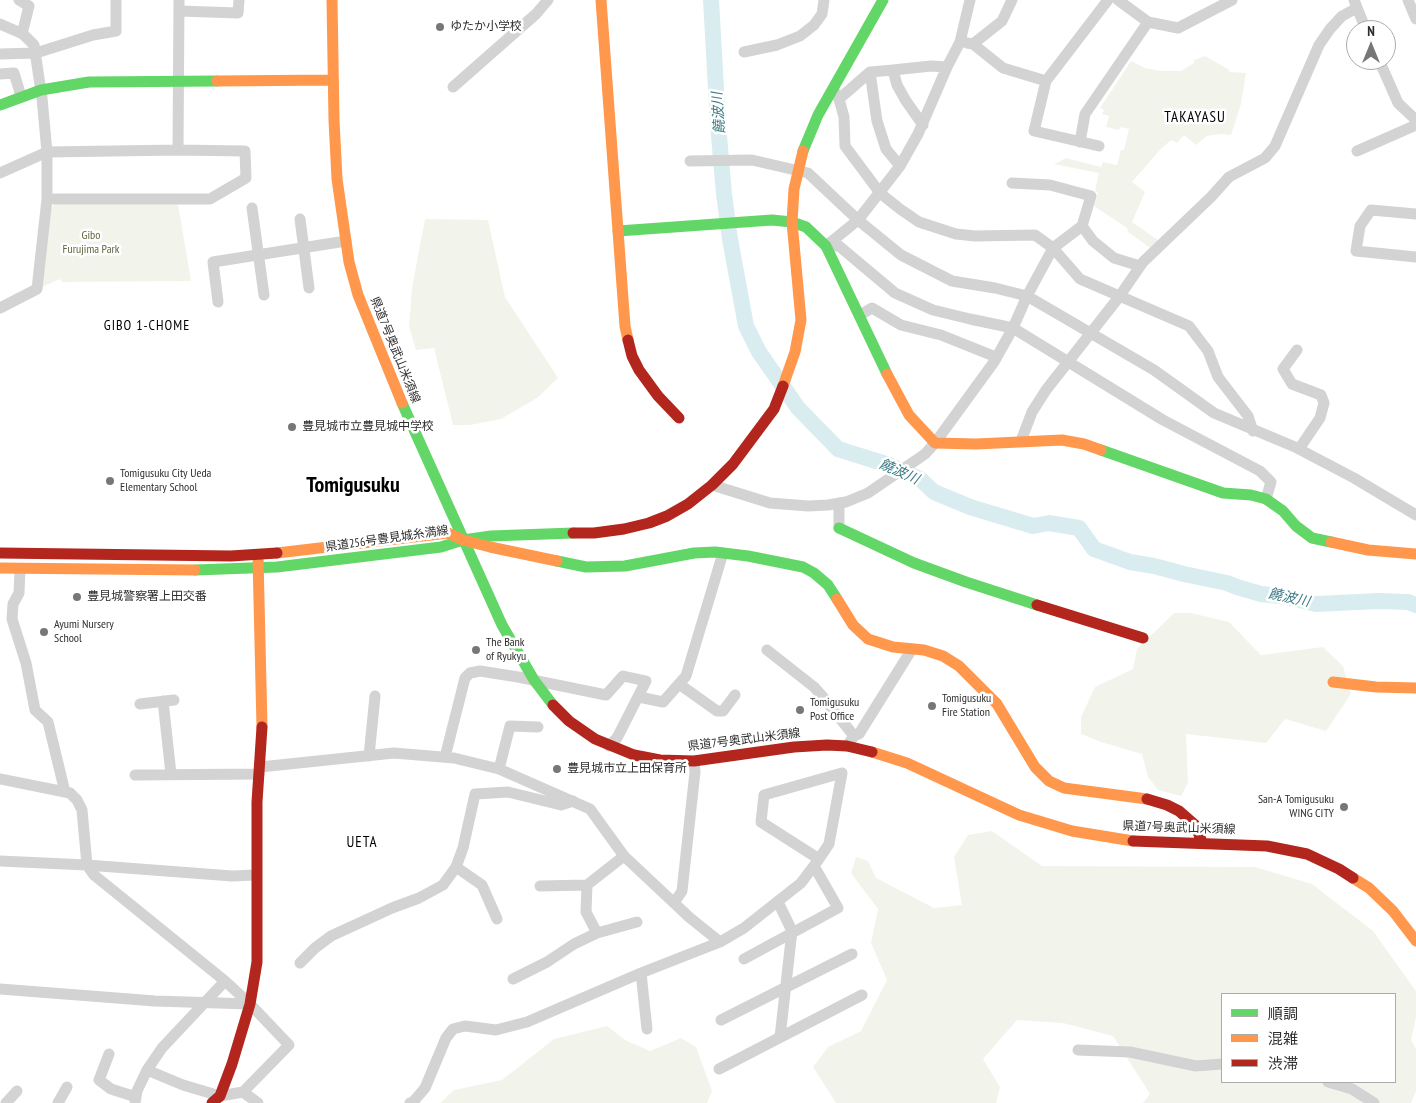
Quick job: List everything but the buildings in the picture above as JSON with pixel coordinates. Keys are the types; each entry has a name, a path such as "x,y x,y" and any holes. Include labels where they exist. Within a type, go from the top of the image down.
{"street":[{"path":"19,0 29,6 22,34"},
{"path":"0,54 36,53 93,35 116,31 116,0"},
{"path":"178,150 179,6 238,13 239,0"},
{"name":"県道7号奥武山米須線","path":"332,0 336,166 346,241 354,281 370,328 502,625 534,680 557,710 569,721 595,739 610,746 644,757 676,761 694,761 794,747 847,746 885,755 907,763 987,801 1032,820 1059,828 1134,841 1257,845 1307,854 1355,878 1382,899 1405,924 1416,941"},
{"path":"453,87 536,14 548,0"},
{"path":"601,0 623,311 632,356 638,370 679,418"},
{"path":"744,52 778,45 800,36 814,25 822,14 824,0"},
{"path":"463,540 533,534 594,533 649,523 667,516 688,504 712,486 733,464 754,437 771,404 796,328 797,290 792,222 794,189 798,170 811,128 836,94 883,0"},
{"path":"826,246 858,220 900,166 923,125 947,67 960,42 970,0"},
{"path":"973,44 1002,21 1012,0"},
{"path":"1099,146 1034,130 1046,81 1108,0"},
{"path":"1118,0 1148,22 1178,28 1232,0"},
{"path":"1409,0 1416,19"},
{"path":"1021,441 1032,412 1046,390 1119,297 1140,266 1229,177 1265,158 1275,146 1319,45 1330,28 1355,4 1362,20"},
{"path":"1080,142 1085,114 1148,22"},
{"path":"0,24 22,34 34,45 41,90 46,152 47,199 37,289 0,308"},
{"path":"960,42 973,44 1003,68 1046,81"},
{"path":"836,94 870,72 931,66 947,67"},
{"path":"893,70 906,101 923,125"},
{"path":"1383,70 1398,103 1416,120"},
{"path":"870,72 877,121 886,149 900,166"},
{"path":"0,74 14,73 21,96"},
{"path":"0,104 41,90 89,82 333,80"},
{"path":"836,94 844,117 844,146 880,193 906,214 920,222 956,234 975,236 1035,235 1053,248 1080,279 1189,326 1208,352 1218,377 1248,416 1253,431"},
{"path":"1357,151 1416,125"},
{"path":"0,173 46,152 245,151 246,178 210,199 47,199"},
{"path":"692,161 749,160 791,171 798,170 808,173 858,220 901,255 952,281 995,288 1027,296 1154,370 1214,414 1299,449 1354,478 1416,515"},
{"path":"712,486 770,503 808,506 839,503 868,493 925,454 935,443 996,357 1053,248 1082,226 1091,196 1050,185 1012,183"},
{"path":"252,208 264,295"},
{"path":"1416,214 1371,210 1360,226 1356,251 1416,257"},
{"path":"300,219 309,288"},
{"path":"618,231 753,221 792,222 810,230 826,246 882,364 909,415 935,443 976,444 1062,440 1084,444 1224,493 1251,495 1266,499 1283,511 1296,526 1312,538 1368,550 1416,554"},
{"path":"1082,226 1093,241 1114,258 1140,266"},
{"path":"218,302 213,262 346,241"},
{"path":"826,246 839,246 895,293 942,312 1012,328 1163,420 1260,471 1271,482 1266,499"},
{"path":"860,315 872,308 901,324 941,335 996,357"},
{"path":"1297,350 1284,369 1292,384 1321,395 1324,403 1320,418 1299,449"},
{"path":"839,503 839,528 914,563 966,582 1143,638"},
{"name":"県道256号豊見城糸満線","path":"0,553 143,556 258,554 448,533 463,540"},
{"path":"528,556 522,550 521,542 525,536 533,534"},
{"path":"463,540 528,556 598,568 640,565 708,552 724,553 803,568 814,573 828,585 853,625 862,635 881,644 924,650 951,660 975,680 1002,711 1034,767 1048,781 1064,788 1139,797 1167,805 1179,811 1194,825 1202,842"},
{"name":"県道256号豊見城糸満線","path":"0,568 160,571 258,569 441,547 463,540"},
{"path":"639,697 663,702 686,676 724,553"},
{"path":"216,1099 232,1064 250,1004 257,962 257,802 262,723 258,554"},
{"path":"20,569 19,593 13,604 12,619 26,663 35,710 48,722 65,792"},
{"path":"847,746 854,736 859,734 912,648"},
{"path":"766,650 819,692 842,718 854,736"},
{"path":"445,757 465,678 470,673 480,671 606,695 623,676 646,681 617,738 610,746"},
{"path":"1333,682 1376,687 1416,688"},
{"path":"679,684 717,711 723,711 735,695"},
{"path":"369,756 375,696"},
{"path":"140,704 169,701 171,774"},
{"path":"499,769 510,726 538,727"},
{"path":"135,775 260,770 394,753 445,757 499,769 590,809 624,856 689,917 720,942"},
{"path":"674,903 682,892 695,772 694,761"},
{"path":"410,1103 425,1088 446,1038 453,1029 465,1026 496,1030 527,1022 640,973 720,942 744,928 801,883 817,862 828,844 842,773 764,796 762,822 817,862 838,908 744,959"},
{"path":"0,779 70,793 77,800 82,810 87,864 94,875 225,981 289,1045 243,1092 216,1099 147,1070"},
{"path":"300,963 331,936 392,908 419,898 443,885 456,867 464,848 475,794 508,792 561,805 573,801"},
{"path":"540,886 587,885 624,856"},
{"path":"0,861 87,864 232,876 256,875"},
{"path":"456,867 482,885 497,919"},
{"path":"587,885 586,912 597,933"},
{"path":"778,902 792,932 780,1037"},
{"path":"513,978 547,962 574,944 597,933 637,922"},
{"path":"721,1020 852,954"},
{"path":"640,973 648,1029"},
{"path":"109,1054 100,1080 111,1089 135,1100 147,1070 162,1048 225,981"},
{"path":"0,989 155,1001 250,1004"},
{"path":"719,1069 862,995"},
{"path":"1078,1050 1130,1052 1196,1066 1221,1064"},
{"path":"1331,1083 1352,1089 1374,1103"},
{"path":"59,1103 67,1087"},
{"path":"6,1103 17,1091"},
{"path":"243,1092 258,1103"}],"green space":[{"path":"1205,56 1230,72 1246,73 1241,104 1231,135 1207,136 1196,145 1184,135 1177,143 1171,140 1132,182 1145,192 1132,222 1161,242 1153,250 1128,232 1127,228 1094,206 1098,193 1095,191 1099,173 1054,164 1066,158 1101,167 1103,162 1117,165 1121,150 1124,150 1129,129 1120,127 1119,130 1106,127 1109,116 1102,114 1104,110 1100,108 1131,61 1145,68 1161,71 1181,71 1194,63 1194,60"},
{"name":"Gibo Furujima Park","path":"57,203 178,204 191,281 62,282 60,279 42,287 51,208"},
{"path":"425,219 488,220 505,297 558,378 537,398 501,419 470,425 453,425 434,348 416,350 409,327 412,288"},
{"path":"1174,613 1191,613 1229,622 1261,655 1323,647 1343,666 1351,694 1326,731 1285,719 1266,743 1186,734 1188,783 1181,796 1158,790 1148,777 1142,754 1081,734 1081,717 1095,687 1133,669 1137,649"},
{"path":"992,831 1042,866 1255,867 1312,884 1373,931 1416,991 1416,1017 1411,1040 1416,1049 1416,1091 1411,1103 1143,1103 1150,1094 1113,1036 1063,1023 1017,1020 983,1059 1000,1087 996,1103 836,1103 813,1067 828,1047 861,1031 887,980 871,943 878,909 851,873 856,857 868,861 876,878 934,908 962,905 954,857 968,835"},
{"path":"607,1026 625,1040 650,1051 681,1038 696,1047 712,1091 707,1103 440,1103 454,1090 502,1080 554,1039"}],"waterway":[{"name":"饒波川","path":"711,0 724,194 746,326 759,352 798,408 838,449 889,465 920,479 934,492 970,507 1033,526 1049,523 1079,528 1094,549 1130,562 1227,583 1261,594 1288,597 1316,604 1379,601 1408,602 1416,605"}],"traffic: fast":[{"path":"803,151 818,115 883,0"},
{"path":"0,105 41,90 89,82 217,81"},
{"path":"618,231 772,220 792,222 806,227 826,246 887,374"},
{"path":"402,403 502,625 534,680 553,705"},
{"path":"1101,450 1223,493 1251,495 1266,499 1283,511 1296,526 1312,538 1331,542"},
{"path":"839,528 914,563 1037,605"},
{"path":"195,570 277,567 441,547 463,540 491,536 573,533"},
{"path":"557,561 586,567 625,566 694,553 715,552 748,556 803,567 814,573 828,585 837,599"}],"traffic: slow":[{"path":"332,0 337,179 349,262 358,295 402,403"},
{"path":"601,0 625,326 628,340"},
{"path":"217,81 333,80"},
{"path":"783,386 795,352 801,320 792,222 794,189 803,151"},
{"path":"887,374 909,415 935,443 976,444 1062,440 1084,444 1101,450"},
{"path":"277,553 448,533 463,540 490,547 557,561"},
{"path":"1331,542 1368,550 1416,554"},
{"path":"258,558 262,727"},
{"path":"0,568 195,570"},
{"path":"837,599 853,625 868,639 893,647 924,650 943,656 959,666 997,704 1035,767 1049,781 1064,788 1147,799"},
{"path":"1333,682 1376,687 1416,688"},
{"path":"872,752 907,763 1019,815 1072,831 1133,841"},
{"path":"1353,878 1369,888 1393,911 1416,941"}],"traffic: jam":[{"path":"628,340 632,356 639,370 658,396 679,418"},
{"path":"573,533 594,533 649,523 667,516 688,504 712,485 733,464 774,409 783,386"},
{"path":"0,553 231,556 277,553"},
{"path":"1037,605 1143,638"},
{"path":"553,705 569,721 595,739 634,755 660,760 694,761 794,747 827,745 847,746 872,752"},
{"path":"212,1103 220,1096 232,1064 250,1004 257,962 257,802 262,727"},
{"path":"1147,799 1179,811 1195,825 1202,842"},
{"path":"1133,841 1267,846 1307,854 1339,869 1353,878"}],"place":[{"name":"ゆたか小学校","path":"440,27"},
{"name":"豊見城市立豊見城中学校","path":"292,427"},
{"name":"Tomigusuku City Ueda Elementary School","path":"110,481"},
{"name":"豊見城警察署上田交番","path":"77,597"},
{"name":"Ayumi Nursery School","path":"44,632"},
{"name":"The Bank of Ryukyu","path":"476,650"},
{"name":"Tomigusuku Fire Station","path":"932,706"},
{"name":"Tomigusuku Post Office","path":"800,710"},
{"name":"豊見城市立上田保育所","path":"557,769"},
{"name":"San-A Tomigusuku WING CITY","path":"1344,807"}],"district":[{"name":"TAKAYASU","path":"1195,118"},
{"name":"GIBO 1-CHOME","path":"147,326"},
{"name":"Tomigusuku","path":"353,486"},
{"name":"UETA","path":"362,843"}]}
